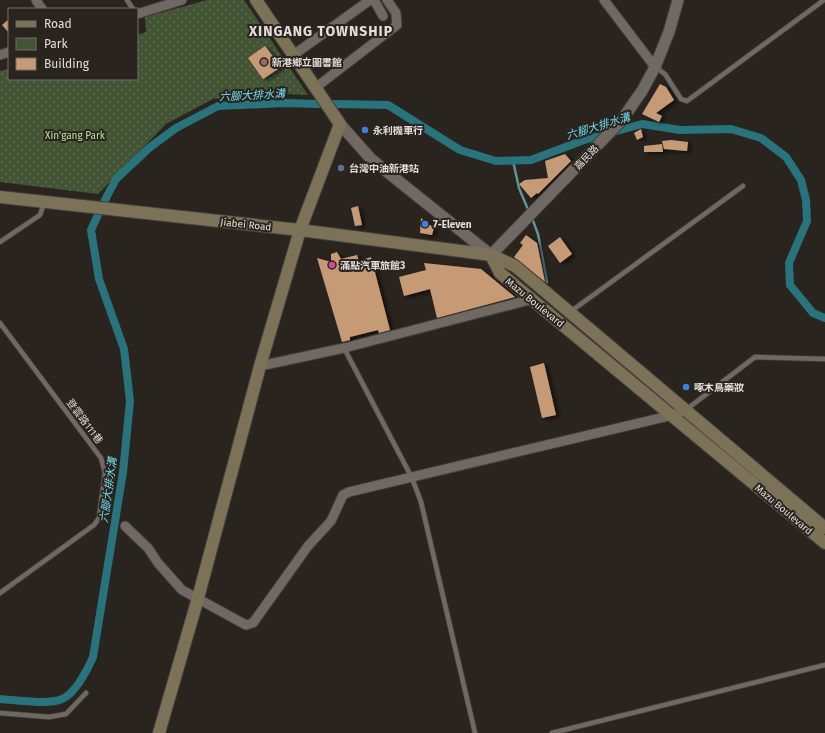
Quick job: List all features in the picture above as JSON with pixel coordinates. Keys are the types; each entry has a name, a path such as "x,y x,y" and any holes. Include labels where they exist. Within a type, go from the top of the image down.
{"main road":[{"path":"159,733 198,598 260,366 300,230 340,124 292,56 256,0"},
{"name":"Jiabei Road","path":"0,197 300,230 491,255"},
{"name":"Mazu Boulevard","path":"491,255 500,273 673,415 825,543"},
{"name":"Mazu Boulevard","path":"491,255 515,266 825,528"}],"street":[{"path":"138,14 182,0"},
{"path":"292,56 370,0"},
{"path":"374,0 383,16"},
{"path":"315,88 397,25 396,13 387,0"},
{"path":"604,0 655,67"},
{"name":"嘉民路","path":"491,255 621,121 642,91 655,67 670,32 678,0"},
{"path":"340,124 371,159 491,255"},
{"path":"260,366 344,348 533,299"},
{"path":"125,526 148,548 158,563 182,590 246,626 253,623 308,546 330,521 343,495 349,492 673,415 685,410"}],"lane":[{"path":"655,67 665,74 681,99 687,101 824,0"},
{"path":"570,312 743,186"},
{"path":"0,242 40,215 44,203"},
{"name":"登雲路111巷","path":"0,323 101,458 105,473 99,518 94,524 0,593"},
{"path":"344,348 412,478 421,502 475,733"},
{"path":"685,410 755,357 825,359"},
{"path":"552,733 825,665"},
{"path":"0,713 49,718 66,714 86,693"}],"green space":[{"name":"Xin'gang Park","path":"207,0 244,0 308,95 264,93 213,99 166,124 98,194 0,182 0,71 8,69 8,80 138,80 138,35 146,32 145,17"}],"building":[{"path":"8,20 8,32 2,25"},
{"name":"新港鄉立圖書館","path":"265,46 281,67 263,79 248,58"},
{"path":"660,84 666,87 674,100 656,113 662,116 659,122 642,114"},
{"path":"641,129 643,137 637,140 634,133"},
{"path":"671,140 688,142 687,151 664,149 662,141"},
{"path":"662,144 663,152 644,152 644,146"},
{"path":"565,154 571,161 538,194 537,193 531,198 519,184 525,180 548,178 545,161"},
{"path":"358,206 362,225 355,226 351,208"},
{"path":"421,218 434,228 432,235 420,233"},
{"path":"526,235 537,243 545,282 514,257 523,245 520,243"},
{"path":"560,237 572,254 560,263 548,246"},
{"path":"337,252 341,259 357,255 359,261 371,257 390,330 379,333 378,330 350,337 350,340 342,342 317,258 331,262 331,254"},
{"path":"424,263 481,269 515,297 437,318 430,289 404,296 399,277 426,270"},
{"path":"544,363 556,415 542,418 530,367"}],"waterway":[{"name":"六腳大排水溝","path":"104,202 116,179 149,148 176,128 218,106 285,103 318,104"},
{"name":"六腳大排水溝","path":"334,104 388,105 460,150 496,161 531,160 584,140 642,124 680,130 731,129 761,138 786,157 801,180 806,200 807,221 789,263 790,285 813,313 825,318"},
{"path":"513,161 519,188 529,212"},
{"name":"六腳大排水溝","path":"0,699 40,702 49,702 62,699 76,687 93,657 123,472 130,401 124,349 99,279 91,230 98,215"},
{"path":"532,218 538,234 547,282"}],"place":[{"name":"新港鄉立圖書館","path":"264,62"},
{"name":"永利機車行","path":"365,130"},
{"name":"台灣中油新港站","path":"341,168"},
{"name":"7-Eleven","path":"425,224"},
{"name":"滿點汽車旅館3","path":"332,265"},
{"name":"啄木鳥藥妝","path":"686,387"}],"district":[{"name":"XINGANG TOWNSHIP","path":"321,31"}]}
